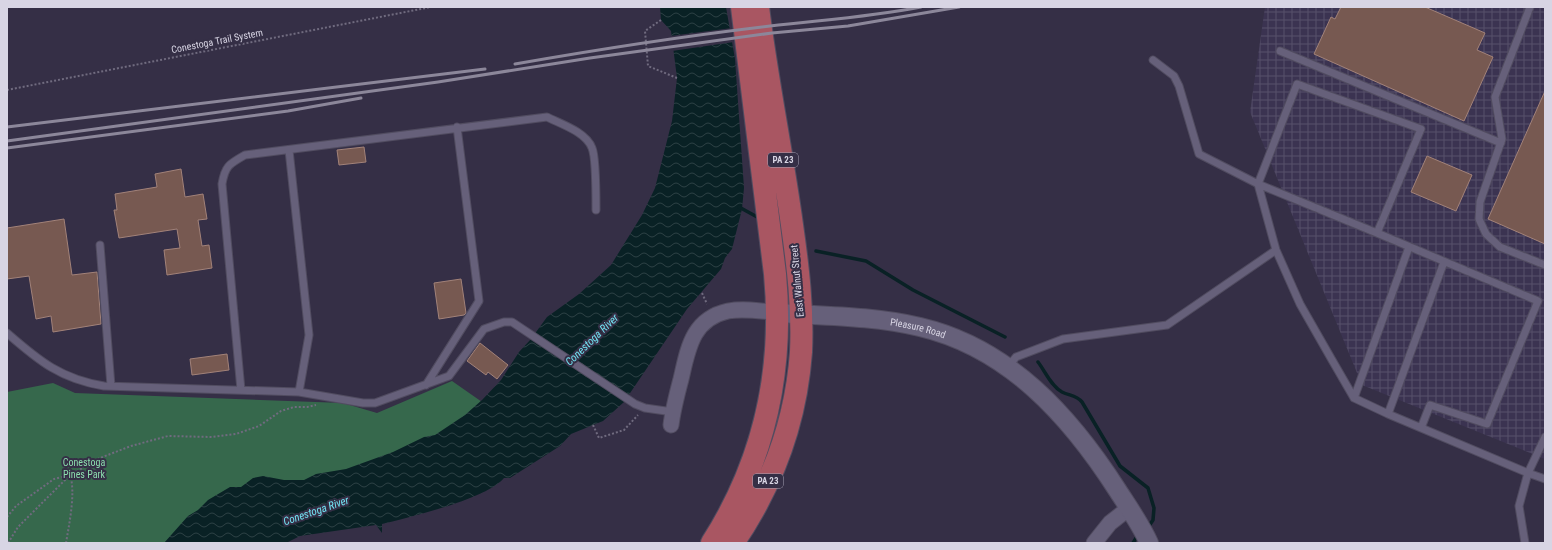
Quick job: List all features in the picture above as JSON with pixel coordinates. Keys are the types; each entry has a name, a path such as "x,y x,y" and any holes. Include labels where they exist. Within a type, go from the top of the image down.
{"main road":[{"name":"PA 23","path":"712,543 742,491 763,431 775,371 778,312 775,274 742,7"},
{"name":"East Walnut Street","path":"733,543 767,484 785,436 798,374 801,314 798,272 783,158 758,7"}],"street":[{"name":"Pleasure Road","path":"672,418 688,349 695,333 713,317 728,311 744,310 873,319 920,327 964,342 982,350 1008,367 1046,400 1076,431 1129,508 1149,543"},
{"path":"1094,543 1110,523 1129,508"}],"lane":[{"path":"1530,7 1495,97 1502,139 1480,202 1479,219 1486,234 1500,247 1545,265"},
{"path":"1280,51 1500,143"},
{"path":"1154,60 1174,76 1179,86 1199,154 1258,184 1538,301 1487,424 1430,405 1421,428"},
{"path":"1376,233 1420,129 1297,84 1258,184 1276,250 1300,304 1354,398 1421,428 1545,479"},
{"path":"242,390 222,184 224,171 231,163 245,155 457,127 547,117 568,127 585,139 592,148 596,210"},
{"path":"426,385 478,301 457,127"},
{"path":"289,150 309,335 299,392"},
{"path":"100,245 111,386"},
{"path":"1354,398 1409,247"},
{"path":"1008,367 1016,357 1063,340 1167,325 1276,250"},
{"path":"1388,414 1444,262"},
{"path":"7,333 42,364 56,372 85,383 111,386 299,392 363,403 375,403 449,376 480,333 489,326 512,322 627,399 645,408 672,418"},
{"path":"1525,543 1518,506 1528,473 1545,437"}],"path":[{"name":"Conestoga Trail System","path":"7,90 431,7"},
{"path":"661,20 645,31 648,66 677,78"},
{"path":"8,543 18,527 70,475 100,458 131,446 168,436 212,437 236,434 258,426 281,411 294,407 316,405 322,396"},
{"path":"593,425 599,438 624,430 645,408"},
{"path":"7,517 26,498 40,490 54,479 70,475"},
{"path":"66,543 73,488 70,475"}],"shaded area":[{"path":"1265,7 1545,7 1545,459 1362,385 1250,112"}],"green space":[{"name":"Conestoga Pines Park","path":"452,381 515,425 238,543 7,543 7,392 53,383 75,393 343,403 377,413"}],"water":[{"name":"Conestoga River","path":"660,7 726,7 735,59 744,188 742,209 732,249 725,258 721,269 687,309 624,402 603,421 571,434 560,446 510,478 504,478 495,486 465,500 428,512 382,524 382,533 376,525 300,536 286,543 164,543 188,516 198,510 208,500 230,487 241,487 253,478 263,476 284,480 304,480 316,474 346,469 393,452 424,437 435,435 465,415 482,400 501,380 519,352 531,339 547,317 579,294 611,265 642,215 655,188 672,121 677,78 671,31 661,20"}],"pier":[{"path":"732,28 734,42 672,51 670,36"}],"building":[{"path":"1341,7 1425,7 1485,33 1477,50 1493,57 1464,121 1314,54 1331,17 1335,19"},
{"path":"1545,91 1545,244 1488,219"},
{"path":"364,147 366,162 339,165 337,150"},
{"path":"1427,156 1472,175 1456,211 1411,192"},
{"path":"181,169 185,197 203,194 207,219 198,220 202,246 209,245 212,268 167,275 164,250 180,248 177,229 119,238 114,210 117,210 115,194 157,187 155,174"},
{"path":"64,219 72,275 97,272 101,324 53,332 51,316 36,319 29,276 7,279 7,228"},
{"path":"461,279 466,313 464,315 439,319 434,283"},
{"path":"480,343 508,365 497,379 488,372 486,375 467,361"},
{"path":"227,354 229,370 192,375 190,359"}],"waterway":[{"path":"739,207 759,218"},
{"path":"816,251 866,261 913,290 1005,337"},
{"path":"1038,362 1051,382 1058,389 1082,402 1120,466 1148,488 1154,508 1153,520 1149,526"},
{"path":"1133,543 1138,535"}],"railway":[{"path":"515,64 674,38 865,16 921,7"},
{"path":"7,141 438,82 590,58 772,33 848,26 959,7"},
{"path":"7,127 485,69"},
{"path":"7,148 288,111 361,98"}]}
